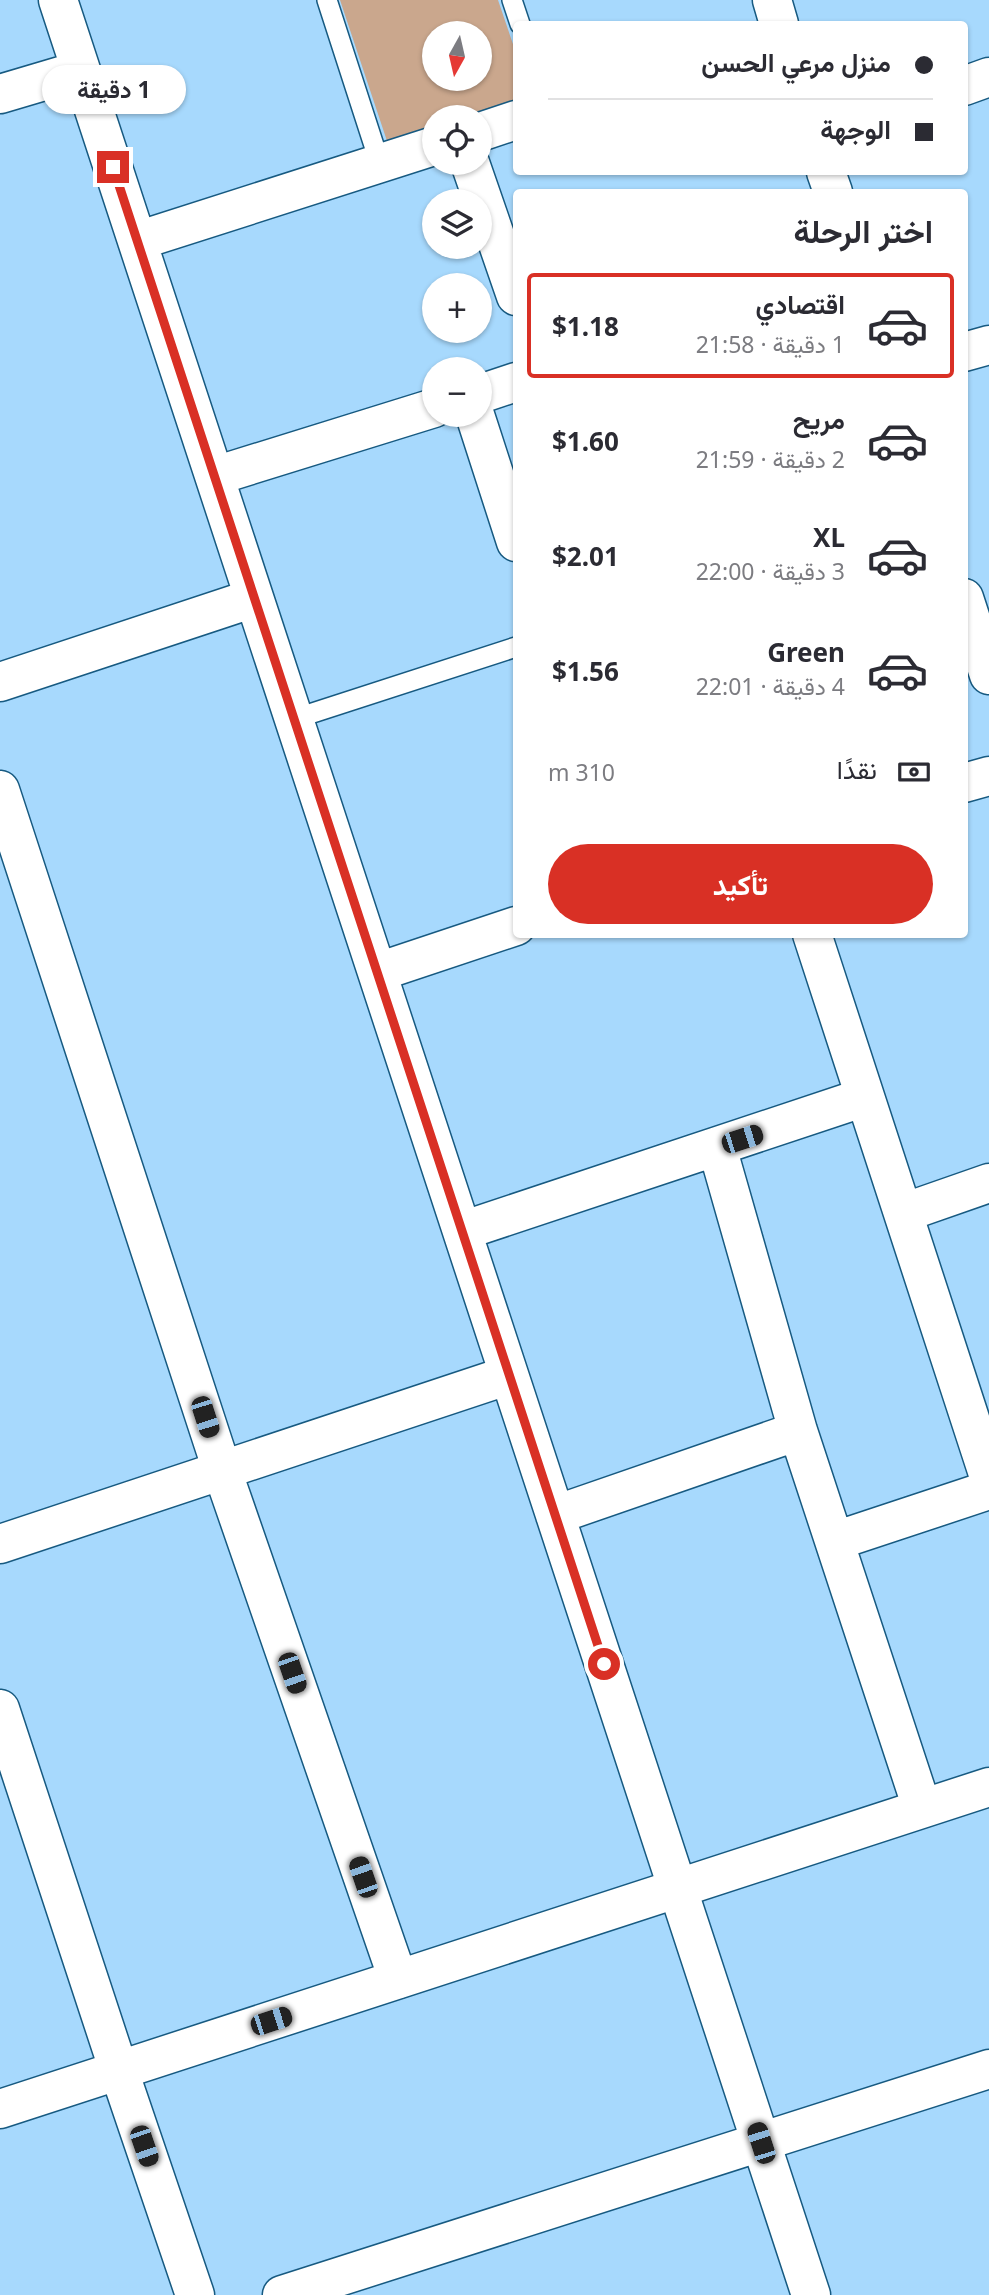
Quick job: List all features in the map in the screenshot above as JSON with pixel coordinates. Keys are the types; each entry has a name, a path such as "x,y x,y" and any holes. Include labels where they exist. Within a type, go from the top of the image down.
{"street":[{"path":"58,0 811,2295"},
{"path":"772,0 778,21"},
{"path":"0,94 81,70"},
{"path":"968,85 989,77"},
{"path":"492,128 513,121"},
{"path":"137,241 422,150"},
{"path":"474,175 513,287"},
{"path":"968,351 989,345"},
{"path":"492,390 513,383"},
{"path":"215,476 422,412"},
{"path":"479,427 513,533"},
{"path":"0,682 254,597"},
{"path":"968,610 989,675"},
{"path":"968,782 989,776"},
{"path":"0,790 222,1469 398,1979"},
{"path":"378,972 513,927"},
{"path":"813,938 989,1477"},
{"path":"462,1231 865,1097"},
{"path":"717,1147 798,1431 922,1808"},
{"path":"903,1213 989,1183"},
{"path":"0,1544 509,1374"},
{"path":"555,1515 798,1431"},
{"path":"835,1541 989,1490"},
{"path":"0,1709 195,2295"},
{"path":"0,2109 989,1787"},
{"path":"282,2295 989,2070"}],"lane":[{"path":"327,0 380,164"},
{"path":"512,0 519,21"},
{"path":"294,719 513,648"}],"shaded area":[{"path":"340,0 498,0 513,44 513,106 492,113 492,105 422,105 422,136 389,147"}],"route":[{"path":"113,167 604,1664"}]}
